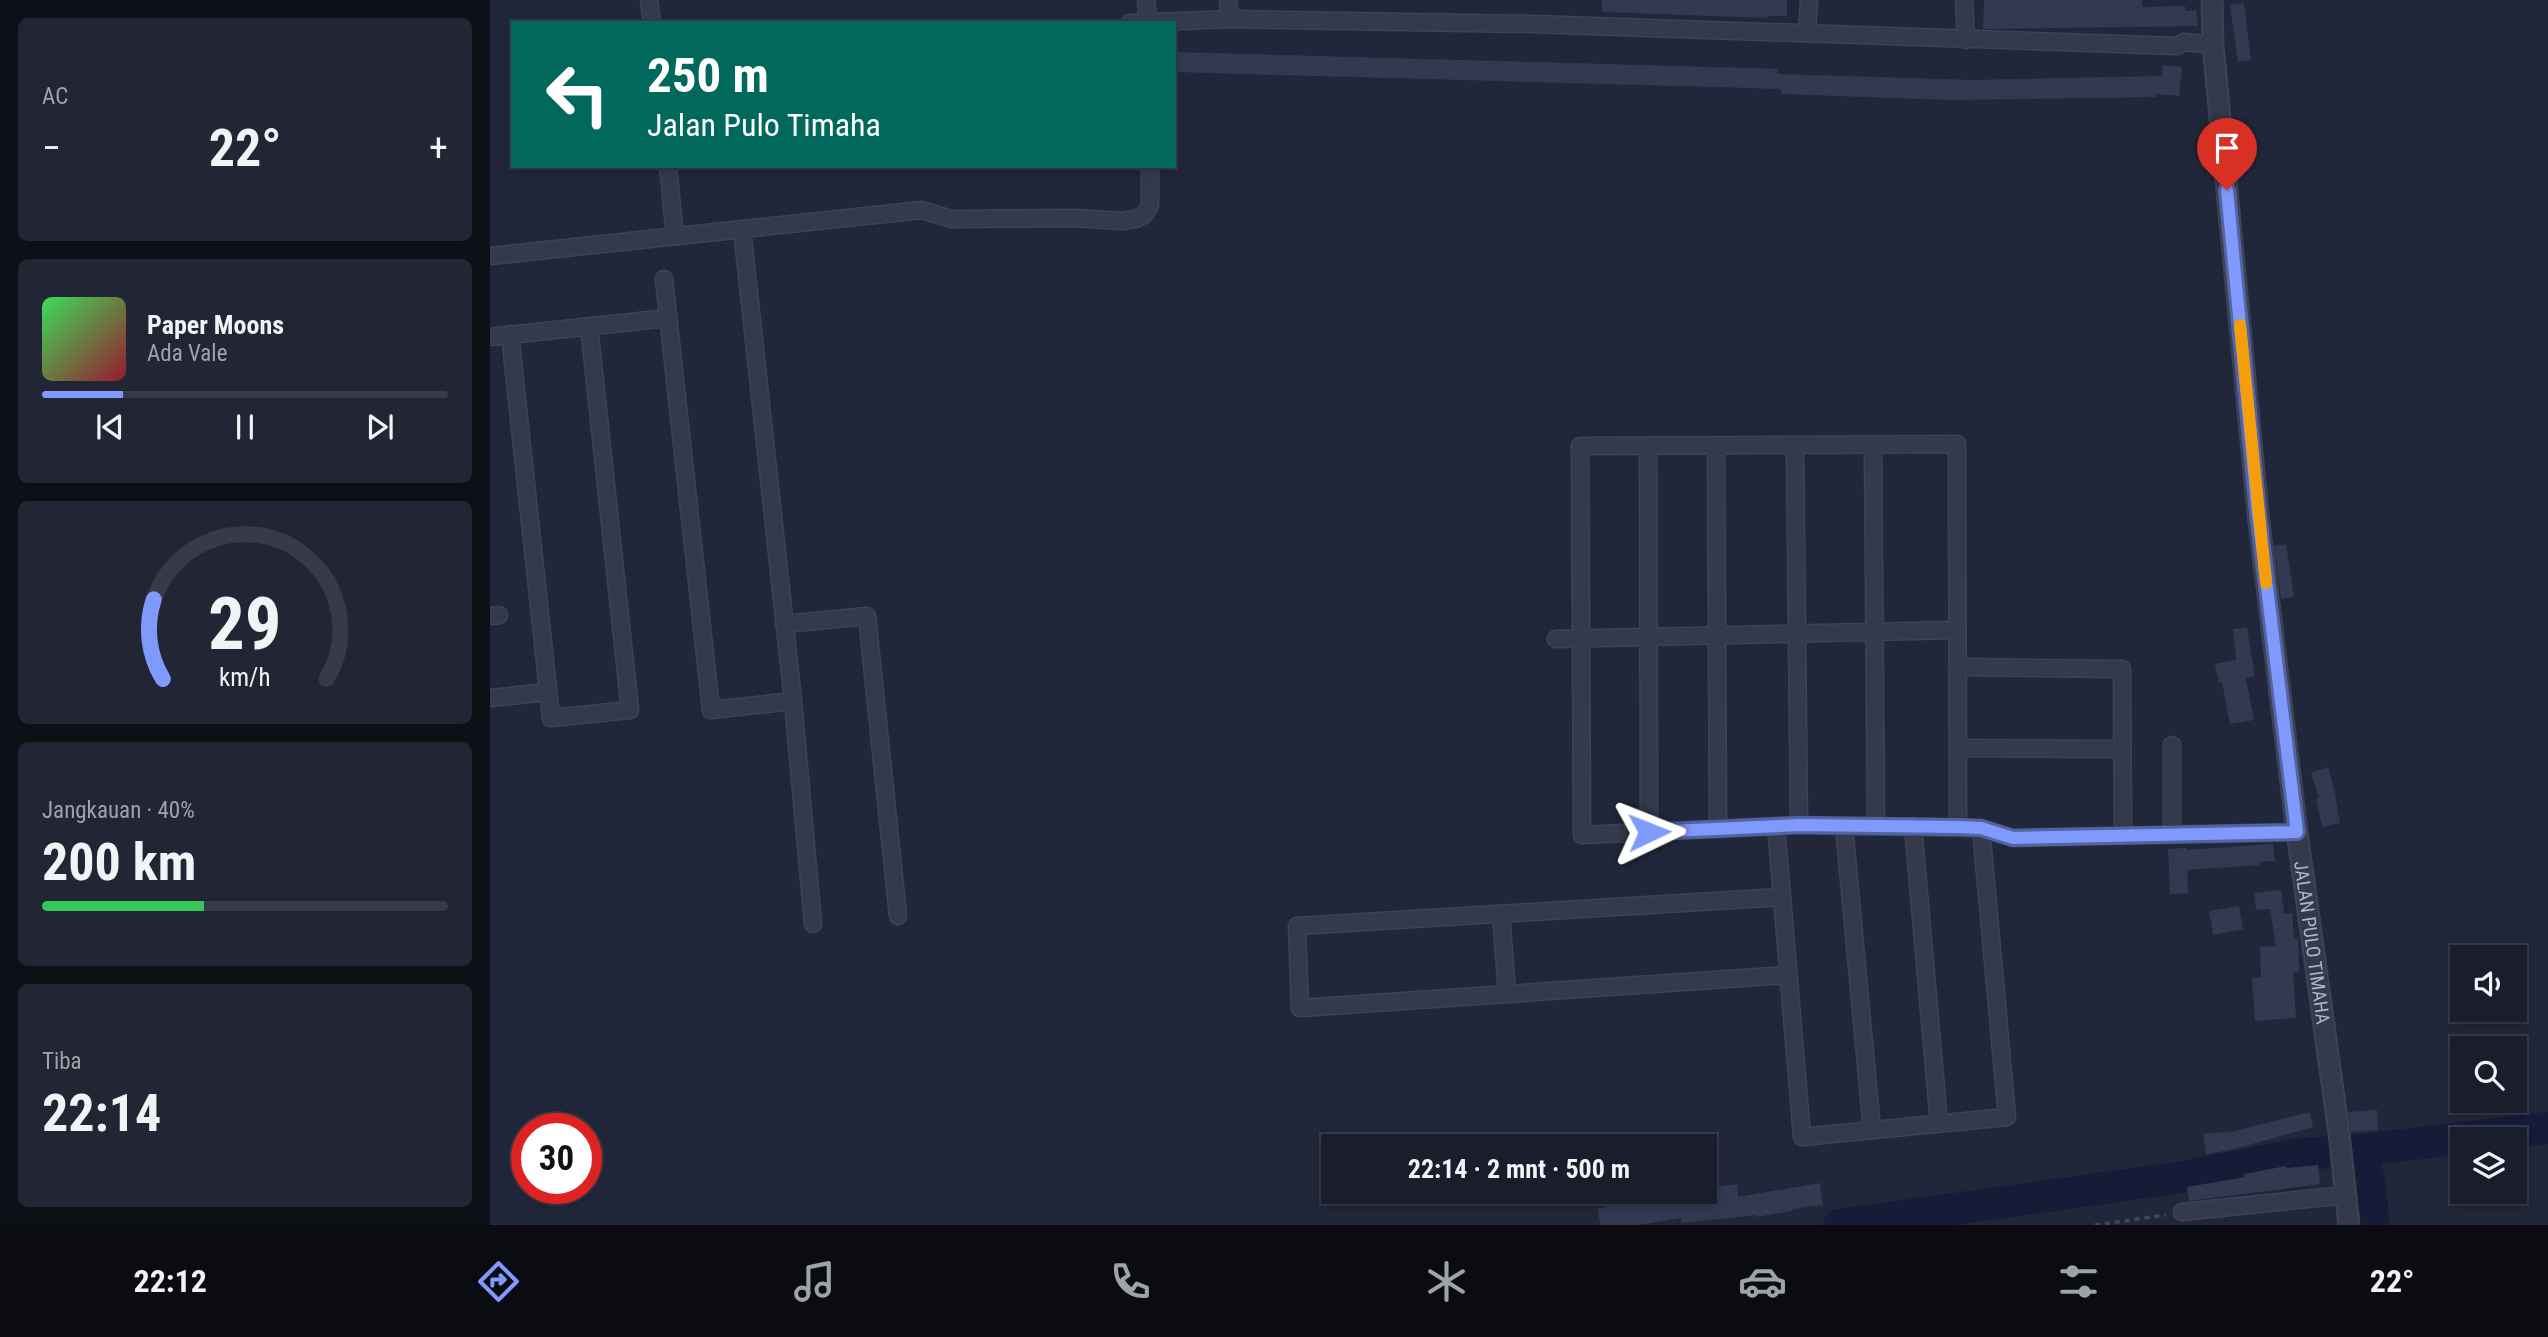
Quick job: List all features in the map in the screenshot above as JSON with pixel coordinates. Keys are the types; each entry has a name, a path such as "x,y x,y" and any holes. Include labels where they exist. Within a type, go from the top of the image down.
{"street":[{"path":"649,0 652,21"},
{"path":"1142,21 1146,0"},
{"path":"1228,0 1230,19"},
{"path":"1807,33 1809,0"},
{"path":"1964,0 1966,40"},
{"name":"JALAN PULO TIMAHA","path":"2212,0 2214,50 2258,514 2349,1225"},
{"path":"1171,21 1230,19 1533,24 2177,47 2184,42 2214,50"},
{"path":"668,168 676,236"},
{"path":"490,256 922,210 951,219 1073,218 1122,221 1136,219 1145,214 1150,205 1150,168"},
{"path":"742,229 793,701 813,924"},
{"path":"664,279 711,710 793,701"},
{"path":"490,337 667,318"},
{"path":"510,334 551,718 629,710 589,326"},
{"path":"1958,827 1956,444 1580,446 1582,835 1799,825 1981,828 2013,838 2297,832"},
{"path":"1795,445 1799,825"},
{"path":"1873,445 1876,826"},
{"path":"1648,446 1649,832"},
{"path":"1716,446 1718,829"},
{"path":"784,624 867,616 898,916"},
{"path":"1556,639 1957,630"},
{"path":"1957,667 2122,669 2123,836"},
{"path":"490,698 548,692"},
{"path":"2172,744 2172,835"},
{"path":"1958,748 2122,748"},
{"path":"1776,826 1802,1137 2007,1117 1981,828"},
{"path":"1844,826 1872,1130"},
{"path":"1913,826 1939,1124"},
{"path":"1782,898 1297,926 1300,1008 1788,975"},
{"path":"1501,914 1507,994"},
{"path":"2182,1212 2345,1195"}],"path":[{"path":"2095,1225 2182,1212"}],"building":[{"path":"1602,0 1787,0 1787,16 1768,18 1602,12"},
{"path":"1984,0 2142,0 2142,7 2185,6 2185,11 2196,10 2198,26 1983,29"},
{"path":"2244,3 2251,60 2238,62 2230,5"},
{"path":"1176,52 1750,68 1777,69 1777,74 1971,80 2162,76 2163,65 2182,67 2179,96 2156,94 2156,97 1953,100 1781,94 1781,89 1176,72"},
{"path":"2286,544 2294,597 2281,599 2274,546"},
{"path":"2247,628 2255,676 2246,678 2254,720 2230,724 2222,682 2219,683 2215,664 2236,660 2233,629"},
{"path":"2328,767 2340,823 2322,827 2316,799 2319,798 2311,773"},
{"path":"2273,844 2275,861 2259,862 2259,865 2187,870 2188,893 2170,894 2168,849"},
{"path":"2281,890 2284,914 2292,913 2294,939 2298,939 2299,972 2293,973 2296,1018 2255,1021 2252,978 2261,978 2260,947 2276,946 2270,909 2256,910 2254,893"},
{"path":"2239,906 2243,929 2213,935 2209,911"},
{"path":"2377,1110 2378,1130 2351,1132 2348,1112"},
{"path":"2310,1112 2313,1127 2206,1154 2203,1134 2235,1131"},
{"path":"2318,1165 2320,1184 2189,1201 2187,1187 2245,1177 2244,1174 2286,1166"},
{"path":"1820,1183 1823,1205 1756,1217 1682,1223 1681,1218 1639,1225 1601,1225 1597,1209 1617,1204 1717,1204 1717,1187 1737,1184 1738,1197"}],"waterway":[{"path":"1839,1225 2183,1177 2300,1154 2362,1150 2548,1128"},
{"path":"2362,1150 2371,1189 2373,1225"}],"slow traffic":[{"path":"2240,325 2266,583"}],"route":[{"path":"1649,832 1799,825 1981,828 2013,838 2297,832 2258,514 2227,190"}]}
